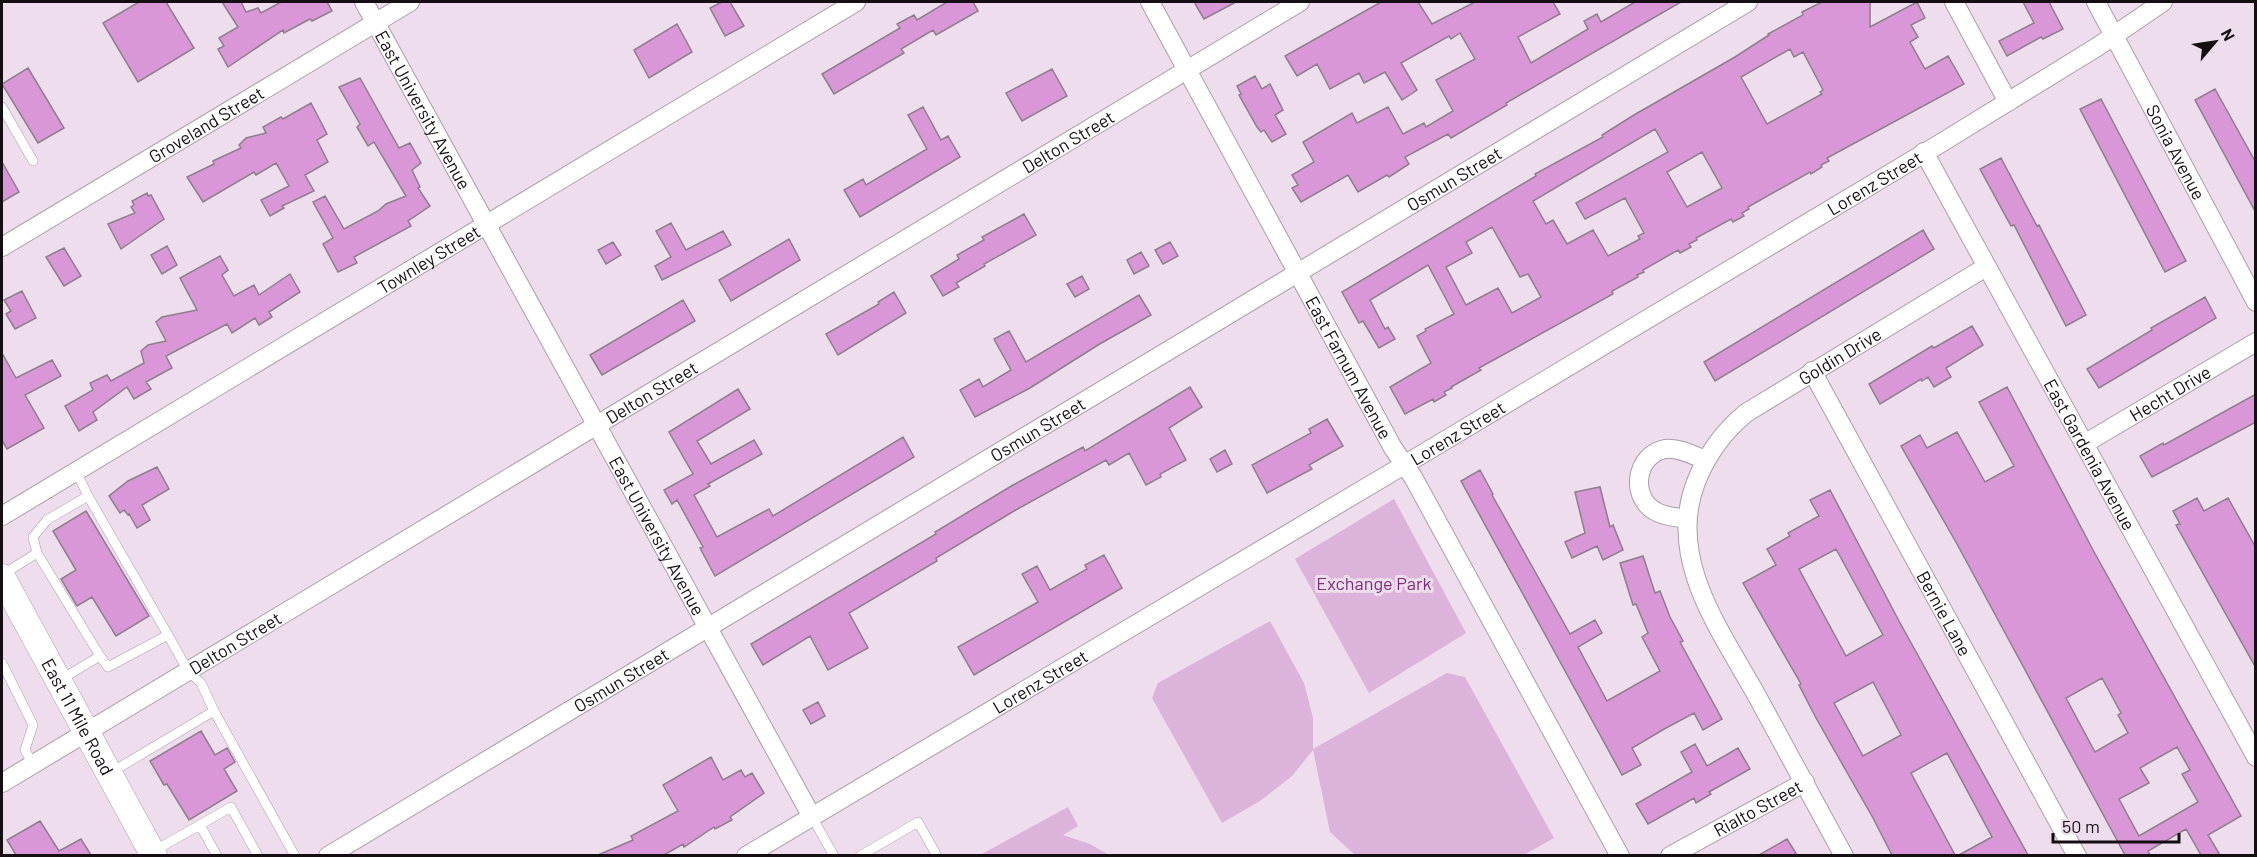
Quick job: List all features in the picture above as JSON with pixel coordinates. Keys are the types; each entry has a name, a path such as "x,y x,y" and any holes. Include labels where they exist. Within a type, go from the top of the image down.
{"main road":[{"name":"East 11 Mile Road","path":"2,576 153,854"}],"street":[{"name":"East University Avenue","path":"364,2 812,817"},
{"name":"Groveland Street","path":"2,247 410,2"},
{"name":"Townley Street","path":"2,516 856,2"},
{"name":"East Farnum Avenue","path":"1150,2 1393,448 1419,488 1620,855"},
{"name":"Delton Street","path":"2,783 1300,2"},
{"name":"Osmun Street","path":"328,855 1748,2"},
{"path":"1954,2 2008,102"},
{"name":"Sonia Avenue","path":"2096,2 2256,302"},
{"name":"Lorenz Street","path":"746,855 1404,465 2008,102 2114,36 2163,2"},
{"name":"East Gardenia Avenue","path":"1924,152 2256,757"},
{"name":"Goldin Drive","path":"1805,782 1707,606 1689,556 1687,519 1691,495 1705,460 1715,444 1740,418 1812,371 1986,267"},
{"name":"Hecht Drive","path":"2084,444 2256,342"},
{"name":"Bernie Lane","path":"1812,371 2077,855"},
{"path":"1687,519 1653,510 1641,495 1638,485 1639,475 1646,461 1662,450 1672,449 1705,460"},
{"name":"Rialto Street","path":"1670,855 1805,782 1844,855"}],"lane":[{"path":"2,107 33,161"},
{"path":"76,471 188,671 201,683 214,711 295,855"},
{"path":"88,496 47,520 33,537 37,553 108,667 168,635"},
{"path":"2,576 37,553"},
{"path":"58,681 100,656"},
{"path":"2,663 33,725 25,750 33,765"},
{"path":"109,774 214,711"},
{"path":"153,854 231,807 258,855"},
{"path":"812,817 834,855"},
{"path":"860,855 918,822 937,855"},
{"path":"200,825 217,855"}],"green space":[{"name":"Exchange Park","path":"1394,499 1466,633 1369,693 1295,559"},
{"path":"1270,621 1304,683 1313,718 1313,749 1447,673 1465,677 1554,838 1524,855 1355,855 1330,832 1313,750 1292,776 1260,801 1222,823 1152,698 1158,683"},
{"path":"1068,807 1078,826 1063,835 1090,844 1109,855 980,855"}],"building":[{"path":"139,2 166,2 194,48 138,82 103,23"},
{"path":"222,2 241,2 246,12 258,8 261,13 281,2 327,2 332,11 312,21 310,19 284,33 283,30 228,67 218,49 224,46 219,38 238,27"},
{"path":"722,2 730,2 744,26 725,36 710,8"},
{"path":"947,2 973,2 978,11 936,35 933,30 901,49 904,53 834,94 822,74 900,28 897,24 914,15 917,20"},
{"path":"1194,2 1236,2 1204,19"},
{"path":"1381,2 1418,2 1432,24 1475,2 1553,2 1560,14 1518,37 1531,63 1588,29 1584,21 1597,14 1601,22 1635,2 1681,2 1506,103 1507,105 1451,138 1448,134 1405,157 1409,164 1389,177 1387,175 1358,192 1348,175 1301,202 1292,188 1298,185 1292,175 1314,162 1303,142 1352,113 1357,123 1388,107 1403,134 1424,123 1426,127 1453,111 1436,80 1475,59 1460,33 1451,39 1449,36 1401,63 1417,90 1402,100 1385,72 1364,83 1359,73 1330,89 1317,64 1297,76 1285,56"},
{"path":"1822,2 1870,2 1870,27 1917,2 1925,18 1911,25 1918,37 1910,42 1925,69 1948,56 1964,84 1827,158 1829,161 1811,174 1810,172 1748,207 1749,209 1742,213 1744,216 1733,222 1731,219 1696,238 1697,240 1689,244 1691,247 1680,253 1678,250 1643,270 1644,272 1637,275 1638,277 1612,291 1613,294 1479,368 1481,370 1451,387 1444,392 1446,395 1434,402 1433,399 1405,414 1390,387 1431,363 1417,336 1426,331 1425,329 1454,314 1428,265 1370,300 1385,329 1388,327 1395,339 1379,348 1363,321 1359,323 1342,292 1536,176 1535,174 1603,137 1602,135 1634,115 1735,57 1768,34 1803,15 1802,12","holes":["1790,49 1794,57 1803,52 1823,90 1820,92 1822,94 1767,124 1741,77","1655,129 1668,152 1576,203 1585,219 1625,198 1644,233 1638,236 1640,239 1608,256 1593,230 1567,244 1553,220 1546,224 1533,201","1702,152 1722,188 1687,207 1667,172","1492,227 1520,277 1528,274 1541,297 1512,313 1498,288 1466,305 1446,267 1472,253 1466,242"]},
{"path":"2023,2 2049,2 2063,29 2043,39 2041,37 2007,56 1999,41 2034,23"},
{"path":"677,24 692,52 649,78 634,50"},
{"path":"28,68 64,128 38,143 2,84"},
{"path":"1052,69 1067,96 1022,121 1006,93"},
{"path":"1255,76 1262,89 1270,84 1283,110 1275,115 1286,134 1272,142 1264,130 1261,132 1257,127 1239,95 1241,94 1237,86"},
{"path":"360,78 399,148 410,143 421,163 412,170 420,187 418,188 430,206 408,221 411,226 354,257 357,263 338,272 323,244 333,238 313,202 325,196 344,229 378,211 386,204 406,196 374,142 368,146 357,127 360,124 339,87"},
{"path":"2215,89 2256,163 2256,213 2195,100"},
{"path":"2101,99 2186,261 2165,272 2080,109"},
{"path":"311,103 327,134 317,140 328,162 305,175 314,191 282,206 284,208 270,216 261,200 289,186 276,163 256,175 254,172 203,202 187,177 241,148 239,145 246,138 266,133 263,127"},
{"path":"923,107 941,140 948,136 960,157 860,217 844,190 863,179 866,185 927,149 908,115"},
{"path":"2001,158 2086,315 2066,326 2014,225 2011,226 1980,169"},
{"path":"2,162 19,192 2,202"},
{"path":"147,193 148,196 151,195 164,219 121,249 108,224 135,213 131,207 134,205 132,201"},
{"path":"1024,214 1036,235 984,264 985,266 956,283 959,287 943,296 931,276 959,259 957,255 984,240 982,237"},
{"path":"671,223 686,250 723,231 731,245 662,280 655,266 671,257 656,231"},
{"path":"1923,230 1934,249 1715,381 1704,362"},
{"path":"789,239 800,260 731,301 719,280"},
{"path":"613,242 621,255 606,264 598,250"},
{"path":"1170,242 1178,256 1163,264 1155,250"},
{"path":"167,246 177,265 162,274 151,255"},
{"path":"64,248 81,276 64,286 46,257"},
{"path":"1141,252 1149,266 1134,274 1127,260"},
{"path":"220,256 228,270 222,275 234,296 254,285 259,295 290,274 300,292 269,312 272,317 259,325 255,318 232,333 227,324 166,356 172,368 146,382 151,389 134,399 127,387 93,412 97,420 79,431 65,406 93,390 90,383 107,375 111,381 144,363 141,351 148,345 166,341 156,322 162,317 197,310 180,278"},
{"path":"1082,276 1089,289 1075,297 1067,284"},
{"path":"22,291 36,318 15,329 6,314 11,311 4,300"},
{"path":"894,292 906,313 838,355 826,334 879,304 878,302"},
{"path":"1139,295 1151,315 1030,388 975,417 960,390 979,379 983,387 1011,370 994,339 1009,331 1026,362"},
{"path":"2205,297 2216,318 2099,388 2087,369"},
{"path":"683,300 695,321 602,375 590,355"},
{"path":"1972,326 1983,345 1946,368 1951,377 1934,387 1928,377 1922,381 1921,379 1880,404 1869,384 1932,346 1934,348"},
{"path":"2,353 16,378 52,360 61,376 25,395 44,428 7,449 2,440"},
{"path":"1190,387 1202,407 1169,428 1186,460 1160,474 1161,477 1146,485 1129,453 1109,465 1106,460 1014,511 936,558 937,561 849,613 868,648 828,670 810,636 763,665 751,644 936,534 935,532 1013,485 1083,447 1085,451"},
{"path":"2007,387 2093,550 2241,816 2208,835 2220,855 2201,855 2186,829 2148,851 2150,855 2125,855 1957,544 1901,446 1920,435 1927,448 1957,432 1985,482 2014,466 1979,402","holes":["2102,678 2121,713 2118,715 2128,733 2095,752 2066,698","2177,747 2190,770 2182,774 2198,802 2139,836 2119,799 2149,783 2140,768"]},
{"path":"738,389 750,409 697,441 711,464 754,440 762,454 708,484 710,486 694,495 717,537 769,509 773,516 903,437 914,457 715,576 700,548 703,547 677,500 672,504 664,490 693,474 669,432"},
{"path":"2256,394 2256,422 2152,477 2140,456"},
{"path":"1327,419 1343,446 1309,465 1312,469 1267,493 1252,465 1311,433 1309,429"},
{"path":"1225,450 1232,464 1217,472 1210,459"},
{"path":"157,467 169,489 142,505 150,520 137,528 129,514 124,510 120,513 109,496 128,481"},
{"path":"1480,470 1570,634 1595,620 1602,633 1578,647 1607,701 1660,671 1642,637 1648,633 1636,604 1633,605 1620,563 1643,556 1655,593 1660,591 1683,641 1680,642 1722,719 1703,730 1694,713 1666,728 1632,748 1641,765 1622,775 1461,481"},
{"path":"1600,487 1610,527 1613,525 1623,550 1603,560 1597,546 1572,558 1565,542 1585,533 1575,492"},
{"path":"1830,490 1899,621 2028,855 1959,855 1992,837 1947,753 1911,773 1955,855 1892,855 1816,718 1799,685 1801,684 1743,583 1776,565 1767,549 1790,536 1788,533 1819,516 1810,500","holes":["1836,549 1883,635 1846,656 1799,569","1873,682 1901,735 1863,756 1834,703"]},
{"path":"2197,498 2204,511 2228,498 2256,548 2256,668 2176,525 2180,524 2173,511"},
{"path":"86,511 149,616 116,636 92,597 77,606 61,579 76,570 53,531"},
{"path":"1104,555 1122,588 974,675 958,647 1038,602 1022,574 1037,566 1050,590 1087,569 1085,565"},
{"path":"818,702 825,716 811,724 803,710"},
{"path":"201,731 215,755 227,748 235,762 224,769 237,791 189,820 150,761"},
{"path":"1695,744 1707,766 1738,748 1750,769 1709,792 1711,794 1696,803 1694,798 1648,824 1636,804 1692,772 1681,752"},
{"path":"711,757 723,780 741,770 745,777 752,773 764,793 730,817 732,820 715,829 714,827 684,847 683,844 664,855 598,855 633,840 631,836 678,811 663,785"},
{"path":"40,821 59,851 81,839 91,855 16,855 7,840"},
{"path":"1787,839 1797,855 1759,855"}]}
